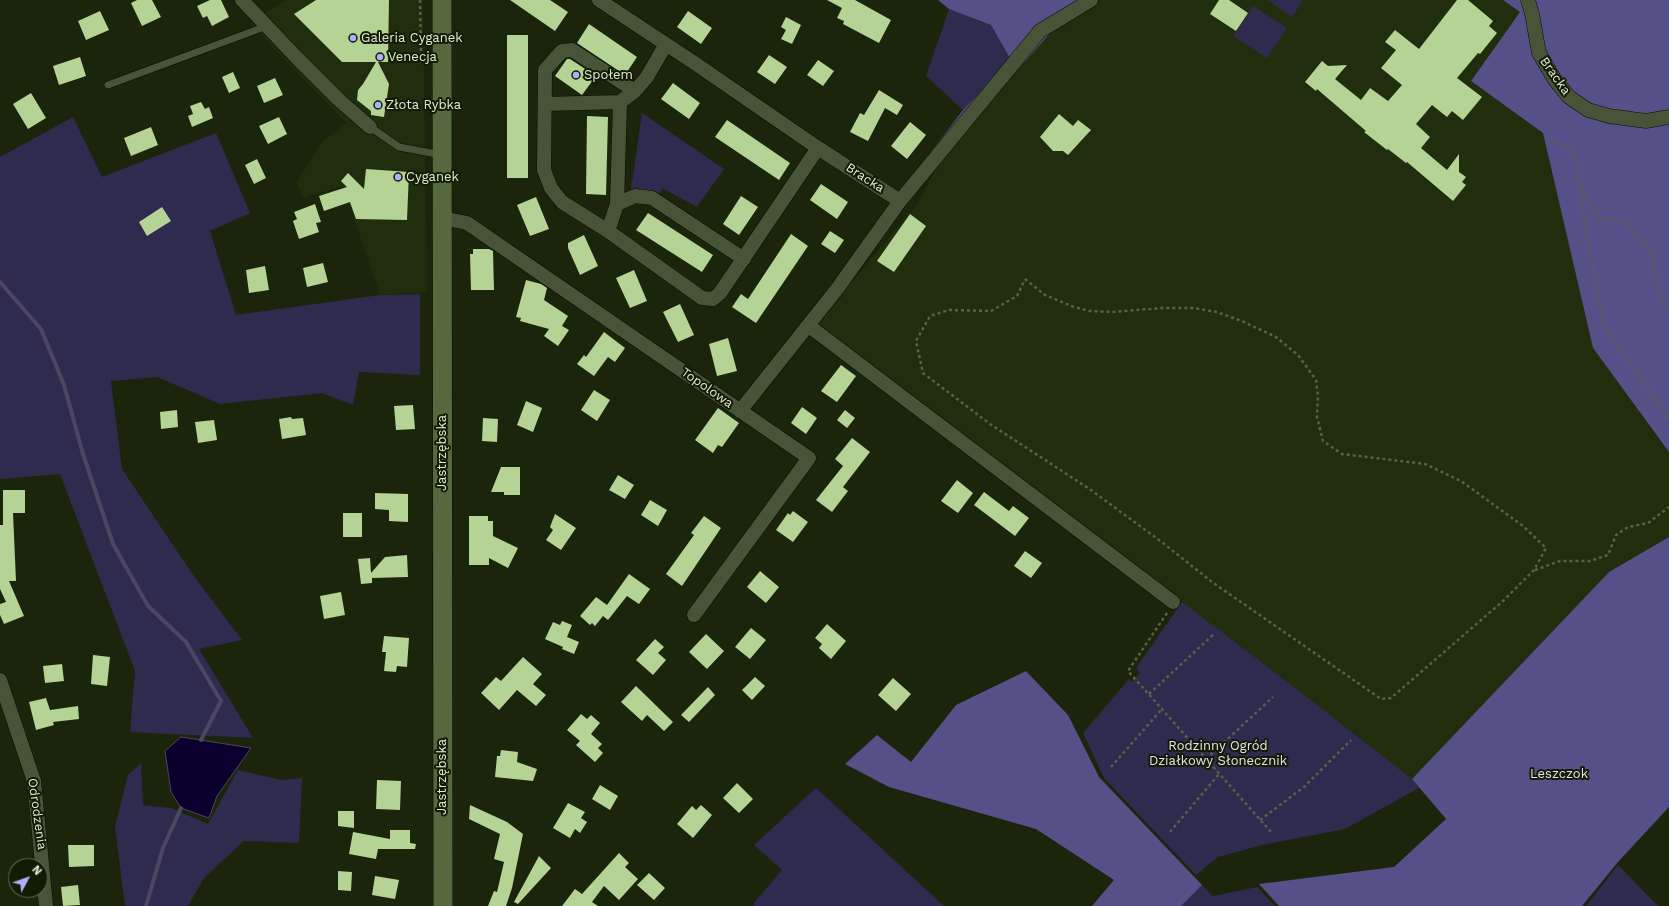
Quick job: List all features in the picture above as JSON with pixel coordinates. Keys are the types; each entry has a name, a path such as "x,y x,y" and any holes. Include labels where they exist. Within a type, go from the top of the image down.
{"main road":[{"name":"Jastrzębska","path":"442,0 443,906"}],"street":[{"path":"242,0 339,100 370,127"},
{"name":"Bracka","path":"599,0 818,148 900,201"},
{"path":"740,411 838,289 900,201 1040,31 1091,0"},
{"name":"Bracka","path":"1528,0 1539,53 1555,80 1568,97 1588,110 1610,116 1646,120 1669,117"},
{"path":"545,104 620,102 635,91 646,77 666,44"},
{"path":"635,91 572,50 562,51 545,70 544,170 551,188 562,202 608,231 702,298 713,299 720,293 818,148"},
{"path":"608,231 618,204 620,102"},
{"path":"618,204 635,196 652,198 744,259"},
{"name":"Topolowa","path":"442,218 467,223 809,458 694,614"},
{"path":"809,326 1174,602"},
{"name":"Odrodzenia","path":"0,680 34,781 46,906"}],"lane":[{"path":"108,85 267,26"},
{"path":"370,127 399,147 442,155"}],"path":[{"path":"1553,141 1575,151 1585,224 1605,329 1638,373 1669,419"},
{"path":"1580,186 1600,218 1624,222 1650,249 1662,303 1669,310"},
{"path":"1534,570 1546,548 1523,526 1461,481 1425,464 1342,454 1323,441 1317,417 1318,396 1316,380 1298,355 1276,337 1244,322 1217,312 1193,308 1163,308 1111,312 1090,311 1074,307 1045,295 1025,279 1017,296 991,311 949,310 930,316 916,341 923,374 990,424 1091,490 1163,543 1212,582 1381,699 1391,698 1503,601 1534,570 1560,562 1590,562 1608,555 1616,535 1628,527 1648,523 1669,507"},
{"path":"1174,602 1128,671 1272,833"},
{"path":"1149,694 1215,633"},
{"path":"1206,759 1273,697"},
{"path":"1111,767 1162,709"},
{"path":"1260,820 1304,787 1351,740"},
{"path":"1170,832 1219,774"}],"shaded area":[{"path":"285,0 423,0 427,292 380,295 343,186 304,198 296,183 322,142 346,123 250,23"},
{"path":"1098,0 1503,0 1520,12 1471,81 1543,133 1593,348 1669,452 1669,537 1609,572 1412,779 1284,679 820,329 818,321 916,206 948,147 1059,23"},
{"path":"181,737 251,748 217,796 209,818 181,808 171,792 165,751"}],"green space":[{"path":"938,0 1098,0 1059,23 955,141 928,156 963,110 1011,60 991,25 949,9"},
{"path":"1267,0 1303,0 1292,17"},
{"path":"1503,0 1669,0 1669,452 1593,348 1543,133 1471,81 1520,12"},
{"path":"1253,6 1287,28 1267,58 1233,36"},
{"path":"949,9 991,25 1011,60 963,110 926,76"},
{"path":"642,113 724,169 697,207 662,188 660,193 631,189"},
{"path":"73,117 102,177 216,133 250,213 210,231 236,315 380,295 420,294 420,375 359,372 353,405 322,393 220,404 157,377 111,381 122,469 193,575 242,640 199,649 253,738 130,732 135,671 60,474 0,479 0,157"},
{"name":"Leszczok","path":"1669,537 1669,807 1618,862 1582,906 1279,906 1259,884 1394,867 1446,819 1412,779 1609,572"},
{"name":"Rodzinny Ogród Działkowy Słonecznik","path":"1182,602 1412,779 1419,788 1345,829 1262,845 1218,857 1196,875 1104,778 1083,733 1129,679 1131,682 1140,673 1136,668"},
{"path":"1026,671 1068,715 1099,777 1202,885 1181,906 1092,906 1114,880 1036,829 889,787 845,764 877,735 911,762 956,705"},
{"path":"141,763 143,805 171,808 208,824 238,770 281,780 302,778 299,843 244,841 204,878 188,906 125,906 115,827 128,775"},
{"path":"816,788 944,906 755,906 753,904 782,870 754,845"},
{"path":"1618,865 1658,906 1586,906"},
{"path":"1202,885 1213,896 1257,887 1275,906 1181,906"}],"building":[{"path":"137,0 152,0 161,17 142,26 131,3"},
{"path":"210,0 221,0 229,17 212,26 207,16 203,18 197,6"},
{"name":"Galeria Cyganek","path":"316,0 389,0 388,62 378,62 389,84 384,117 371,115 371,111 357,100 358,90 376,62 342,62 294,14"},
{"path":"510,0 550,0 568,12 555,31"},
{"path":"827,0 855,0 891,20 879,43 843,24 844,21 837,18 842,8"},
{"path":"1219,0 1229,0 1248,13 1236,31 1210,14"},
{"path":"1457,0 1468,0 1493,21 1489,26 1497,33 1480,54 1478,53 1457,78 1482,97 1463,120 1452,111 1447,117 1432,105 1416,124 1430,137 1421,148 1447,170 1459,154 1459,172 1466,177 1462,182 1466,185 1453,201 1407,162 1406,163 1388,149 1387,150 1364,132 1366,131 1317,89 1316,91 1305,82 1322,61 1328,66 1347,65 1335,79 1361,100 1370,88 1388,101 1402,85 1381,68 1396,50 1385,42 1395,30 1419,49"},
{"path":"100,11 109,30 86,40 78,21"},
{"path":"688,11 712,28 701,44 677,27"},
{"path":"786,17 801,25 792,44 781,39 786,30 781,27"},
{"path":"589,24 637,57 625,75 577,43"},
{"path":"507,35 528,35 528,178 507,178"},
{"path":"769,55 787,67 775,84 757,72"},
{"path":"80,57 86,76 59,85 53,66"},
{"path":"567,59 570,59 596,76 582,95 555,76"},
{"path":"818,60 834,71 823,86 807,75"},
{"path":"233,72 240,88 229,93 222,77"},
{"path":"275,78 283,95 264,103 257,86"},
{"path":"673,83 700,103 689,119 661,99"},
{"path":"879,90 903,105 897,115 885,108 868,141 850,132 860,113 864,115"},
{"path":"31,93 46,118 28,129 13,104"},
{"path":"201,102 205,109 209,107 213,118 192,127 188,116 193,114 190,106"},
{"path":"1059,114 1073,126 1078,120 1091,130 1068,155 1063,151 1053,151 1040,137"},
{"path":"587,116 608,117 606,195 586,194"},
{"path":"279,117 287,134 268,144 259,126"},
{"path":"727,120 790,163 779,180 715,137"},
{"path":"910,122 926,135 907,159 891,146"},
{"path":"151,127 158,145 131,156 124,138"},
{"path":"257,159 266,178 254,184 245,165"},
{"path":"366,169 409,172 407,220 356,219 350,202 324,211 319,196 347,187 341,181 348,173 364,189"},
{"path":"821,184 848,202 837,219 810,200"},
{"path":"741,196 758,207 739,235 723,224"},
{"path":"536,197 549,229 530,236 517,205"},
{"path":"315,204 321,222 316,223 319,232 299,239 293,221 297,219 294,212"},
{"path":"162,207 171,221 147,236 139,222"},
{"path":"648,213 713,255 702,272 636,230"},
{"path":"910,214 926,226 894,272 877,261"},
{"path":"830,231 844,240 835,253 821,244"},
{"path":"791,234 808,246 756,323 732,307 741,294 748,299"},
{"path":"584,235 598,266 580,275 568,248 568,243"},
{"path":"473,249 489,249 493,251 494,290 471,290 470,254 473,254"},
{"path":"323,263 328,282 307,287 303,268"},
{"path":"265,266 269,290 249,293 246,270"},
{"path":"634,270 647,301 630,308 616,278"},
{"path":"526,280 541,284 547,288 544,300 568,316 562,326 569,330 558,346 544,336 549,329 520,321 521,318 516,317"},
{"path":"680,304 694,335 678,342 663,312"},
{"path":"604,332 625,348 615,362 608,357 594,376 577,364 584,355 586,357"},
{"path":"728,338 737,371 717,376 709,344"},
{"path":"841,365 856,376 837,402 821,391"},
{"path":"594,390 610,400 597,421 581,410"},
{"path":"526,401 542,408 533,432 517,425"},
{"path":"413,405 415,429 396,430 394,406"},
{"path":"802,407 817,418 806,434 791,423"},
{"path":"718,408 739,423 722,447 718,445 713,453 695,440"},
{"path":"177,410 178,427 161,429 160,412"},
{"path":"845,410 855,418 847,428 837,420"},
{"path":"291,417 292,419 303,418 306,435 282,439 279,419"},
{"path":"483,418 498,419 497,442 482,441"},
{"path":"214,420 217,440 198,443 195,422"},
{"path":"852,438 870,452 843,487 848,491 832,512 816,500 843,466 835,459"},
{"path":"501,467 520,467 520,495 504,495 504,492 491,492"},
{"path":"618,475 634,485 625,499 609,490"},
{"path":"957,480 973,493 958,513 941,501"},
{"path":"3,490 25,490 25,513 13,513 16,581 9,581 24,616 4,624 0,615 0,604 6,602 0,589 0,525 3,525"},
{"path":"984,492 1009,511 1013,506 1029,518 1015,536 974,505"},
{"path":"375,493 408,494 408,522 389,521 389,510 375,509"},
{"path":"650,500 667,510 658,526 641,515"},
{"path":"793,511 808,522 793,542 776,530 788,513 790,515"},
{"path":"343,513 362,513 362,537 343,537"},
{"path":"555,514 576,528 561,550 546,540 553,530 550,527"},
{"path":"469,516 488,516 488,521 493,521 493,536 518,548 508,568 489,558 489,565 469,565"},
{"path":"704,516 721,528 682,586 666,574 694,535 691,533"},
{"path":"1025,551 1042,563 1031,578 1014,566"},
{"path":"407,555 408,577 372,578 372,583 361,584 358,559 370,558 371,573 385,557"},
{"path":"760,571 779,587 766,603 747,587"},
{"path":"629,574 650,589 639,604 627,596 608,620 603,616 595,626 592,623 590,625 580,616 596,597 607,605"},
{"path":"341,592 345,615 324,619 320,596"},
{"path":"562,621 572,625 567,637 579,642 574,654 545,639 553,622 560,625"},
{"path":"827,624 846,641 831,659 819,648 822,644 815,638"},
{"path":"751,628 766,640 750,659 735,647"},
{"path":"706,634 724,651 707,669 689,652"},
{"path":"384,636 409,638 407,667 397,666 396,672 384,671 386,652 382,652"},
{"path":"655,639 664,647 658,653 666,660 653,675 636,660"},
{"path":"93,655 110,657 107,686 91,684"},
{"path":"523,657 542,674 533,684 546,695 536,706 517,690 499,710 481,693 496,677 501,681"},
{"path":"62,664 64,681 45,683 43,666"},
{"path":"755,677 765,686 752,700 742,690"},
{"path":"893,678 911,694 896,711 878,695"},
{"path":"636,686 673,722 664,731 647,715 642,721 621,702"},
{"path":"708,687 715,695 689,722 681,715"},
{"path":"46,698 50,710 78,706 79,719 53,722 54,725 36,730 29,702"},
{"path":"581,714 587,719 591,715 600,723 591,734 602,744 598,748 603,753 595,762 576,745 580,741 567,730"},
{"path":"501,750 518,752 517,762 537,769 533,781 495,777 497,756 500,756"},
{"path":"377,780 401,781 400,810 376,809"},
{"path":"737,783 753,799 739,813 723,798"},
{"path":"600,785 618,796 610,810 592,799"},
{"path":"568,803 585,812 581,818 587,822 580,833 575,829 570,838 553,828"},
{"path":"470,805 507,822 523,834 512,888 506,906 488,906 494,891 497,892 504,862 494,859 500,834 469,819"},
{"path":"701,805 712,815 693,838 677,824 692,806 696,810"},
{"path":"338,811 354,811 354,828 338,826"},
{"path":"390,830 410,830 410,843 416,844 415,849 378,849 376,859 349,854 353,832 390,839"},
{"path":"68,845 94,845 94,866 69,867"},
{"path":"619,853 629,863 625,867 638,879 619,900 604,886 592,902 598,906 562,906 575,889 582,894"},
{"path":"539,856 551,868 518,904 514,902"},
{"path":"338,871 352,872 351,891 338,890"},
{"path":"649,873 665,888 654,900 637,885"},
{"path":"375,876 399,880 395,899 372,895"},
{"path":"78,885 80,905 63,906 61,887"}],"waterway":[{"path":"0,282 41,329 64,385 83,454 113,544 148,606 186,642 221,701 201,740"},
{"path":"146,906 163,848 181,808"}],"place":[{"name":"Galeria Cyganek","path":"353,38"},
{"name":"Venecja","path":"380,57"},
{"name":"Społem","path":"576,75"},
{"name":"Złota Rybka","path":"378,105"},
{"name":"Cyganek","path":"398,177"}]}
